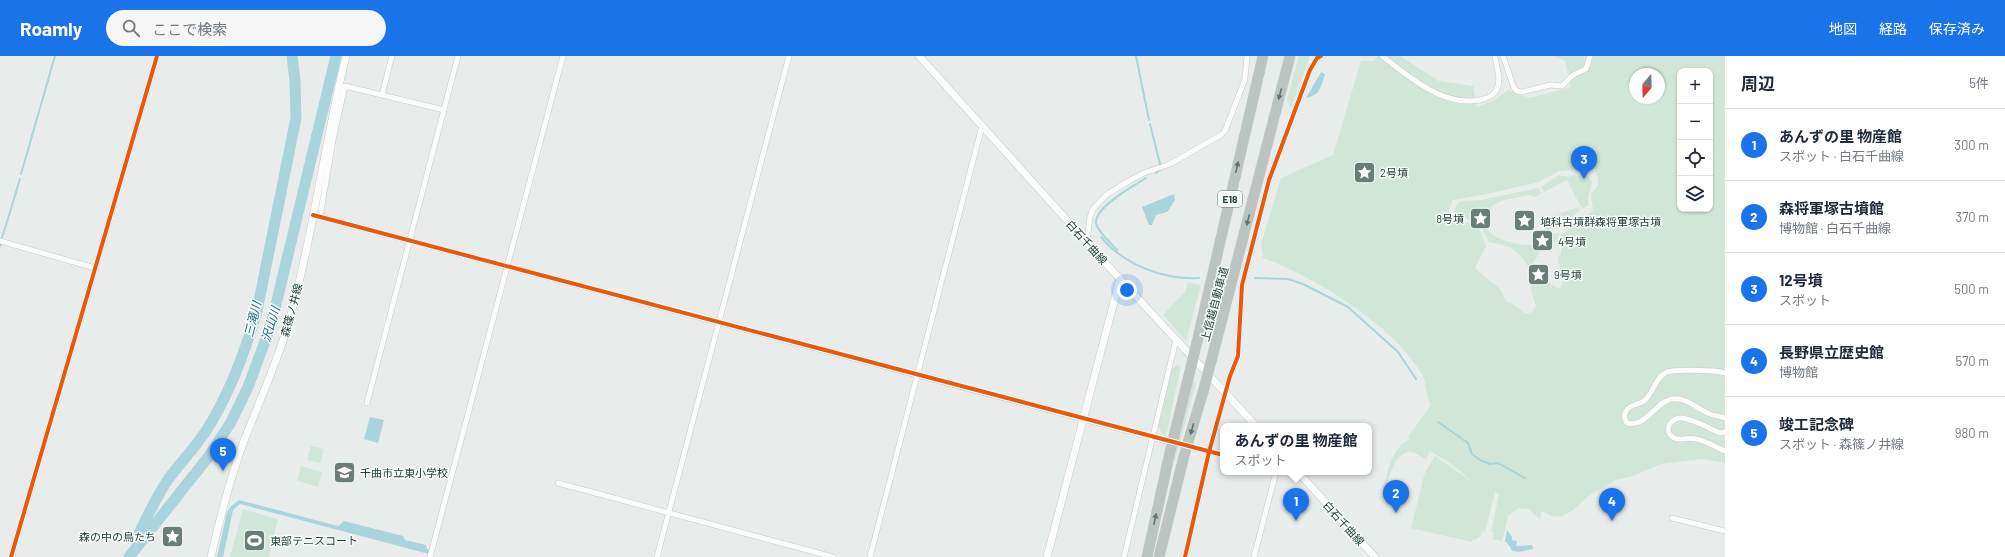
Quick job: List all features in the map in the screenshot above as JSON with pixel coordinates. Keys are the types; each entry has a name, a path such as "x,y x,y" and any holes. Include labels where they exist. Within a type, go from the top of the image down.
{"highway":[{"name":"上信越自動車道","path":"1147,557 1170,452 1263,56"},
{"name":"上信越自動車道","path":"1159,557 1184,456 1203,392 1290,56"}],"main road":[{"name":"森篠ノ井線","path":"211,557 224,501 287,327 317,216 326,144 346,56"},
{"name":"白石千曲線","path":"919,56 1120,279 1253,423"},
{"path":"1047,557 1120,279"},
{"name":"白石千曲線","path":"1300,475 1375,557"}],"street":[{"path":"11,557 157,56"},
{"path":"382,95 392,56"},
{"path":"367,403 458,56"},
{"path":"431,557 563,56"},
{"path":"657,557 789,56"},
{"path":"1087,241 1092,213 1106,196 1144,173 1170,164 1225,131 1245,79 1247,56"},
{"path":"1185,557 1209,452 1238,356 1242,285 1270,180 1310,70 1321,56"},
{"path":"1382,56 1431,91 1471,102 1491,97 1496,92 1499,85 1495,56"},
{"path":"1503,56 1514,88 1517,91 1522,92 1550,85 1562,86 1573,75 1586,69 1590,56"},
{"path":"444,110 345,86 317,216 1166,441"},
{"path":"870,557 982,126"},
{"path":"0,241 95,268"},
{"path":"1124,557 1154,437 1176,340"},
{"path":"1725,373 1694,370 1667,371 1661,375 1644,400 1630,407 1624,417 1627,423 1633,424 1639,422 1664,403 1672,399 1684,400 1710,414 1725,418"},
{"path":"1725,432 1720,433 1682,418 1675,419 1670,423 1668,428 1670,434 1675,438 1695,438 1725,451"},
{"path":"1195,448 1220,454"},
{"path":"1254,557 1275,475"},
{"path":"558,483 833,557"},
{"path":"1672,518 1725,531"}],"green space":[{"path":"1299,56 1310,56 1291,108 1287,99"},
{"path":"1378,56 1400,56 1439,81 1473,86 1477,107 1493,101 1508,90 1530,98 1571,87 1565,61 1555,56 1725,56 1725,463 1703,459 1661,464 1633,476 1616,480 1587,497 1572,511 1561,517 1552,516 1542,511 1540,519 1529,509 1519,508 1508,516 1502,541 1492,539 1494,533 1491,532 1499,494 1495,492 1485,532 1482,531 1481,536 1475,540 1472,539 1472,542 1411,528 1425,472 1435,456 1474,483 1450,463 1430,451 1426,459 1412,452 1406,453 1397,460 1393,466 1385,491 1383,490 1391,460 1399,447 1404,442 1411,439 1408,437 1431,405 1423,376 1401,347 1367,316 1303,276 1263,258 1261,244 1281,178 1333,155 1361,61 1374,61","holes":["1593,165 1598,178 1598,185 1591,194 1593,211 1561,235 1561,252 1558,258 1563,284 1558,289 1547,281 1532,281 1531,291 1536,306 1532,312 1525,314 1512,303 1507,302 1500,289 1475,268 1486,246 1479,228 1452,216 1449,210 1453,200 1483,195 1539,182 1559,171 1580,170"]},
{"path":"1585,173 1592,181 1589,195 1589,205 1582,209 1567,180 1544,192 1541,187 1559,175 1568,177 1573,175 1579,176"},
{"path":"1538,188 1542,193 1535,197 1530,195 1504,200 1493,205 1486,220 1488,230 1493,234 1507,241 1523,245 1535,244 1547,236 1559,233 1557,241 1543,247 1531,266 1528,266 1516,251 1503,245 1489,242 1481,227 1454,211 1458,203 1462,201 1481,200"},
{"path":"1579,207 1580,211 1570,217 1559,216 1558,214"},
{"path":"1556,215 1556,221 1553,226 1544,233 1547,218"},
{"path":"1188,282 1201,285 1186,341 1163,315 1185,292"},
{"path":"1177,365 1181,366 1166,436 1162,434 1158,426 1170,371"},
{"path":"1192,380 1196,382 1175,461 1173,461"},
{"path":"311,446 324,449 320,463 307,460"},
{"path":"301,466 322,472 318,487 297,481"},
{"name":"東部テニスコート","path":"243,509 278,519 269,557 230,557"}],"water":[{"path":"1321,72 1325,74 1319,90 1311,97 1306,98"},
{"path":"1174,194 1175,200 1167,212 1156,215 1152,225 1149,225 1142,207"},
{"path":"370,417 384,420 378,443 364,439"},
{"path":"239,500 338,526 344,521 403,536 405,540 426,545 427,549 430,550 429,554 240,504 233,510 223,557 217,557 227,512 230,507"},
{"path":"1507,530 1512,537 1512,540 1517,541 1516,546 1532,545 1533,549 1518,552 1511,550 1505,541"}],"waterway":[{"path":"21,174 55,56"},
{"name":"三滝川","path":"136,540 154,503 167,481 206,431 222,403 236,373 257,311 296,118 295,81 292,56"},
{"name":"沢山川","path":"129,557 209,456 231,422 248,387 271,325 336,56"},
{"path":"1136,56 1149,120"},
{"path":"1150,124 1160,164"},
{"path":"1156,173 1160,170"},
{"path":"1117,250 1099,229 1096,220 1100,213 1114,199 1146,178"},
{"path":"2,238 20,179"},
{"path":"1101,237 1121,256 1146,269 1172,276 1199,278"},
{"path":"1255,278 1288,279 1303,284 1348,307 1398,352 1416,379"},
{"path":"1438,422 1468,443 1472,454 1480,460 1490,464 1498,463 1525,478"}],"tunnel":[{"path":"1171,442 1189,447"}],"cycle path":[{"path":"11,557 157,56"},
{"path":"1185,557 1209,452 1230,376 1238,356 1242,285 1269,180 1310,70 1317,58 1321,56"},
{"path":"313,215 1220,454"}],"place":[{"name":"2号墳","path":"1364,172"},
{"name":"12号墳","path":"1584,179"},
{"name":"8号墳","path":"1480,218"},
{"name":"埴科古墳群森将軍塚古墳","path":"1524,221"},
{"name":"4号墳","path":"1543,241"},
{"name":"9号墳","path":"1538,274"},
{"name":"竣工記念碑","path":"223,471"},
{"name":"千曲市立東小学校","path":"345,472"},
{"name":"森将軍塚古墳館","path":"1396,513"},
{"name":"あんずの里 物産館","path":"1296,521"},
{"name":"長野県立歴史館","path":"1612,521"},
{"name":"森の中の鳥たち","path":"172,536"},
{"name":"東部テニスコート","path":"254,540"}]}
